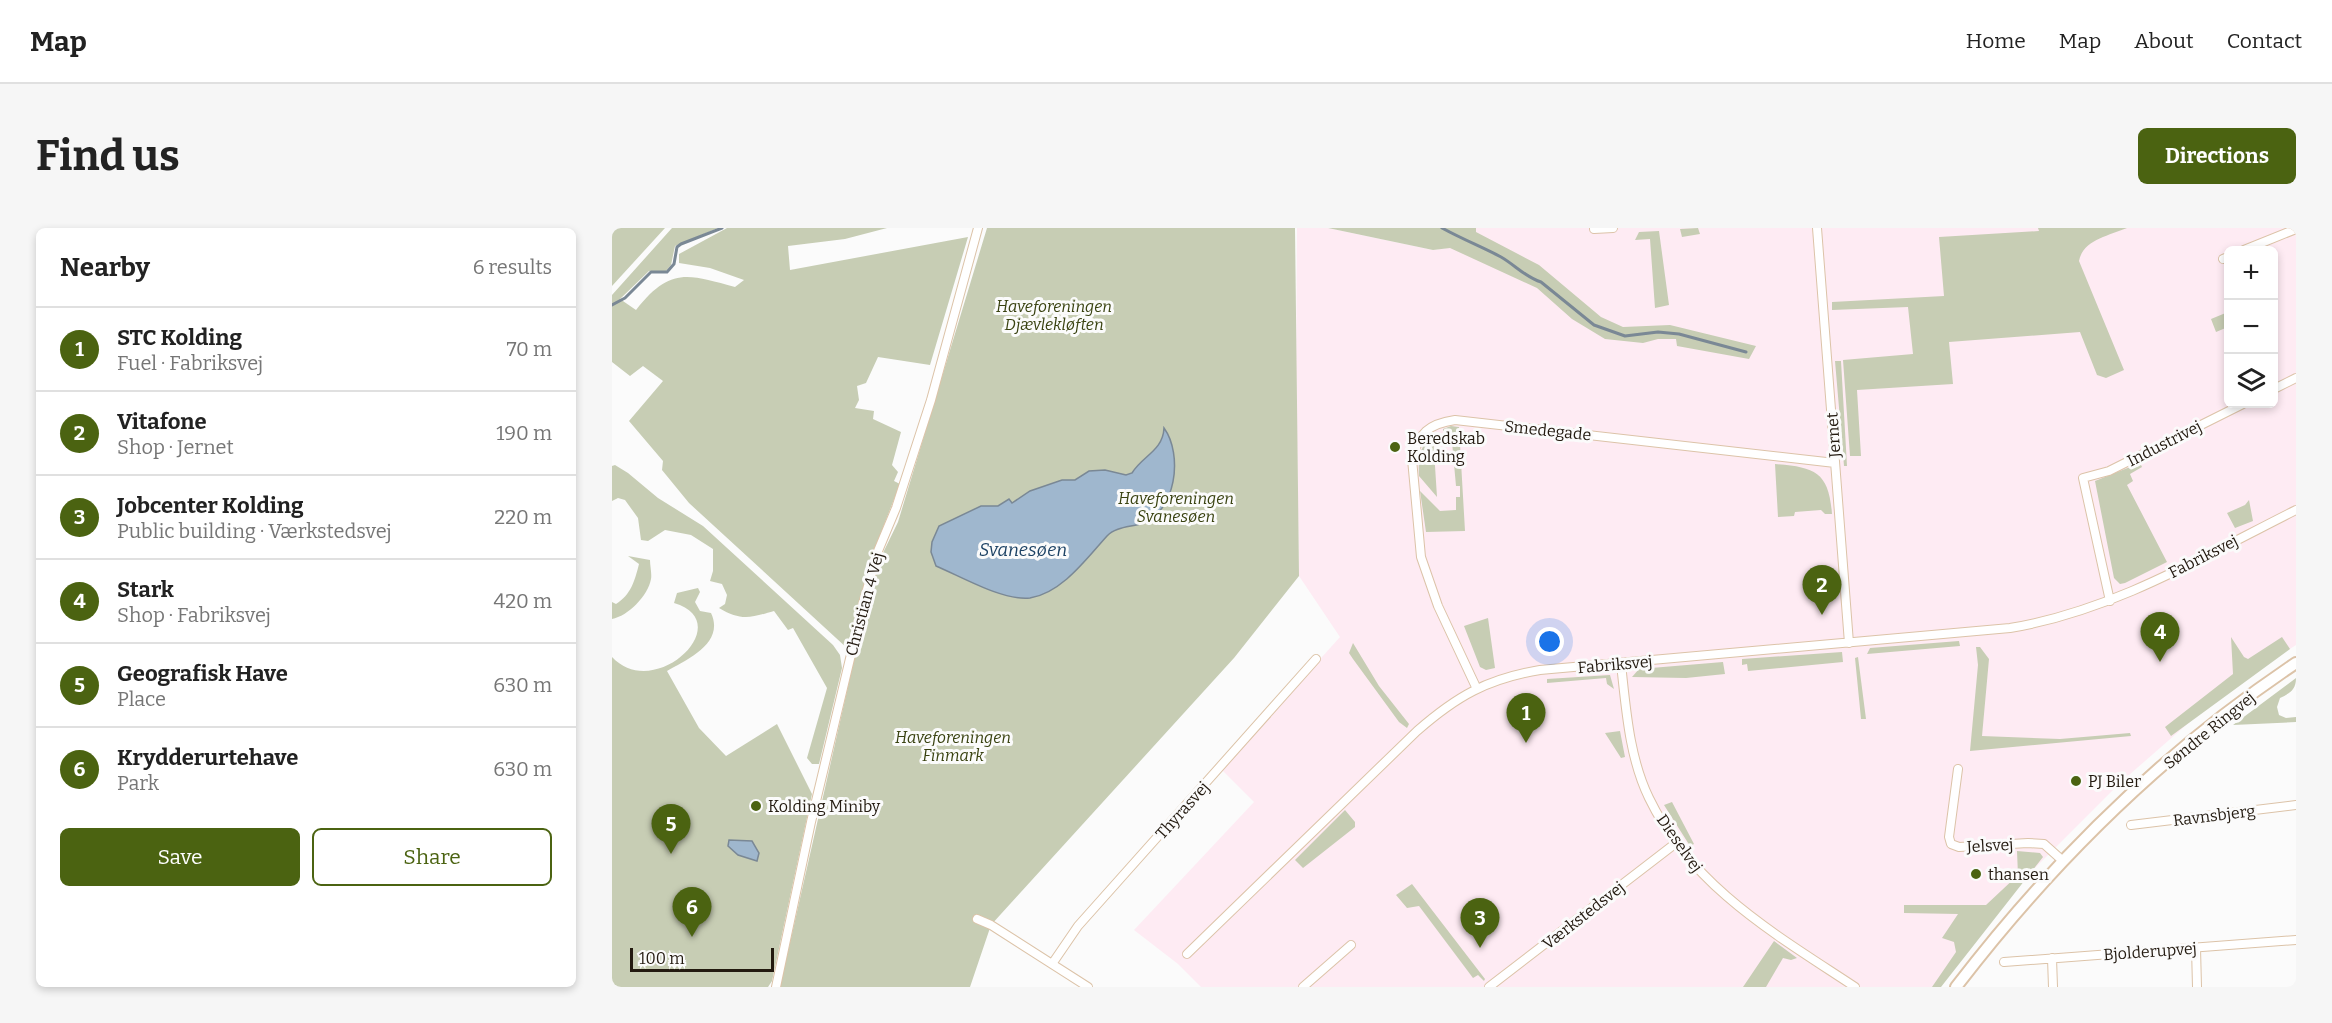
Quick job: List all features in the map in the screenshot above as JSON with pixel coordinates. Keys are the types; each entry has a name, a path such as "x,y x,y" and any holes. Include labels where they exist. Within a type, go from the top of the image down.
{"main road":[{"name":"Søndre Ringvej","path":"1956,987 2012,916 2063,861 2130,795 2211,727 2296,663"}],"street":[{"name":"Christian 4 Vej","path":"776,987 811,822 867,590 878,551 896,508 931,400 978,228"},
{"path":"1594,230 1613,228"},
{"name":"Jernet","path":"1817,228 1849,643"},
{"path":"2254,246 2296,229"},
{"path":"2278,387 2296,378"},
{"name":"Industrivej","path":"2110,601 2083,478 2109,471 2235,408"},
{"name":"Smedegade","path":"1476,687 1438,606 1421,557 1412,459 1415,447 1427,428 1455,420 1835,463"},
{"name":"Fabriksvej","path":"1187,954 1417,730 1446,706 1476,687 1507,675 1540,670 1849,643 2040,623 2110,601 2296,510"},
{"name":"Thyrasvej","path":"1053,964 1078,926 1316,659"},
{"name":"Dieselvej","path":"1621,664 1628,725 1637,763 1648,797 1676,843 1693,866 1714,887 1770,929 1855,987"},
{"name":"Jelsvej","path":"1958,769 1948,837 1951,844 1959,846 2044,844 2063,861"},
{"name":"Ravnsbjerg","path":"2131,825 2296,805"},
{"name":"Værkstedsvej","path":"1489,987 1676,843"},
{"path":"978,919 1088,987"},
{"name":"Bjolderupvej","path":"2004,962 2296,940"},
{"path":"1303,987 1351,945"},
{"path":"2196,948 2197,987"},
{"path":"2052,958 2053,987"}],"shaded area":[{"path":"1297,228 1328,228 1433,250 1476,244 1476,228 2296,228 2296,645 2244,679 2192,720 2121,782 2007,896 1938,987 1201,987 1178,964 1134,930 1254,802 1221,769 1340,637 1299,576 1296,373"}],"green space":[{"path":"612,228 665,228 612,286"},
{"path":"672,228 718,228 675,246 671,265 665,272 649,271 620,299 636,310 659,286 670,280 692,277 735,287 744,280 710,268 679,263 679,254 727,228 887,228 845,239 788,246 790,270 968,237 930,365 878,357 866,383 857,386 859,400 855,408 874,411 873,419 901,432 892,465 898,472 894,481 900,484 871,558 848,649 689,503 662,470 663,461 629,421 663,381 643,366 630,376 612,362 612,295"},
{"path":"987,228 1295,228 1299,576 1234,658 991,925 970,987 780,987 861,629 881,557 898,522"},
{"path":"1328,228 1476,228 1476,232 1539,265 1601,317 1623,327 1670,325 1756,346 1749,359 1677,346 1676,339 1658,339 1643,343 1605,339 1572,319 1537,288 1450,248 1433,250"},
{"path":"1698,228 1700,234 1682,237 1680,229"},
{"path":"2038,228 2127,228 2091,243 2081,254 2079,261 2124,370 2106,378 2097,375 2080,332 1949,342 1953,384 1857,390 1861,456 1850,456 1843,360 1913,354 1908,307 1832,310 1832,302 1944,296 1939,237 2039,231"},
{"path":"1659,231 1669,305 1655,308 1650,239 1635,240 1639,232"},
{"path":"2224,314 2224,329 2216,332 2211,319"},
{"path":"1835,361 1841,361 1847,466 1844,466"},
{"path":"1451,426 1459,427 1465,531 1426,532 1420,491 1440,511 1456,510 1456,497 1460,497 1460,486 1456,486 1451,431 1443,431"},
{"path":"1433,435 1437,497 1419,476 1420,453"},
{"path":"2140,463 2142,467 2130,474 2133,481 2127,485 2167,562 2120,584 2114,578 2095,481"},
{"path":"1775,464 1800,467 1817,474 1827,489 1832,514 1825,514 1821,510 1795,512 1794,516 1778,517"},
{"path":"615,465 658,498 703,526 833,645 840,655 842,668 819,764 812,764 807,758 827,688 793,628 788,630 774,611 740,617 719,608 725,604 727,595 722,584 710,581 713,571 713,549 691,535 665,530 648,541 641,540 638,518 625,500 618,498 612,501 612,466"},
{"path":"2249,500 2253,521 2235,528 2227,513 2245,505"},
{"path":"628,556 650,560 651,579 646,592 631,610 612,619 612,602 616,604 629,592 639,564"},
{"path":"698,588 700,592 695,602 700,611 711,613 714,624 713,633 702,649 667,671 699,728 726,756 777,724 812,794 772,981 768,987 612,987 612,657 630,669 649,671 668,665 684,654 694,641 698,626 692,613 674,603 677,593"},
{"path":"1488,618 1495,668 1486,670 1480,667 1464,626"},
{"path":"2231,637 2244,657 2248,659 2282,637 2290,649 2171,736 2165,727 2233,674"},
{"path":"1959,641 1960,646 1867,654 1870,648"},
{"path":"1353,643 1379,686 1409,724 1407,728 1399,722 1349,653"},
{"path":"1976,647 1980,647 1989,659 1982,736 2060,739 2130,733 2131,736 1970,751 1978,665"},
{"path":"1842,652 1843,662 1748,671 1747,664 1742,665 1742,659"},
{"path":"1858,657 1866,719 1861,719 1855,658"},
{"path":"1723,662 1725,674 1686,678 1632,677 1639,669"},
{"path":"1610,675 1614,689 1607,684 1606,678 1547,683 1547,679"},
{"path":"2296,678 2294,688 2280,698 2277,707 2279,715 2286,718 2296,717 2296,722 2233,725"},
{"path":"1620,731 1625,757 1621,758 1605,733"},
{"path":"1672,802 1694,844 1690,846 1664,805"},
{"path":"1345,810 1355,822 1355,827 1303,868 1295,860"},
{"path":"2017,851 2040,853 2043,857 1941,987 1932,987 1956,952 1954,942 1942,938 1958,914 1904,913 1904,905 1986,905 2018,875"},
{"path":"1412,884 1485,979 1484,981 1478,975 1473,978 1419,906 1407,908 1396,895"},
{"path":"1774,941 1797,958 1791,960 1783,958 1766,987 1743,987"}],"water":[{"name":"Svanesøen","path":"1164,428 1170,439 1175,467 1169,496 1162,508 1152,518 1140,524 1110,533 1073,573 1053,589 1030,598 1008,596 936,566 931,552 932,542 939,526 981,506 998,506 1009,499 1012,503 1030,491 1062,480 1075,480 1089,471 1105,470 1126,475 1132,473 1156,448 1163,436"},
{"path":"729,840 752,841 759,853 757,861 738,855 728,846"}],"waterway":[{"path":"612,305 625,298 651,272 667,272 674,264 677,247 681,244 722,228"},
{"path":"1442,228 1501,257 1541,282 1594,325 1625,336 1658,332 1679,334 1746,352"}],"place":[{"name":"Beredskab Kolding","path":"1395,447"},
{"name":"Vitafone","path":"1822,615"},
{"name":"Stark","path":"2160,662"},
{"name":"STC Kolding","path":"1526,743"},
{"name":"PJ Biler","path":"2076,781"},
{"name":"Kolding Miniby","path":"756,806"},
{"name":"Geografisk Have","path":"671,854"},
{"name":"thansen","path":"1976,874"},
{"name":"Krydderurtehave","path":"692,937"},
{"name":"Jobcenter Kolding","path":"1480,948"}],"park label":[{"name":"Haveforeningen Djævlekløften","path":"1054,315"},
{"name":"Haveforeningen Svanesøen","path":"1176,507"},
{"name":"Haveforeningen Finmark","path":"953,746"}]}
